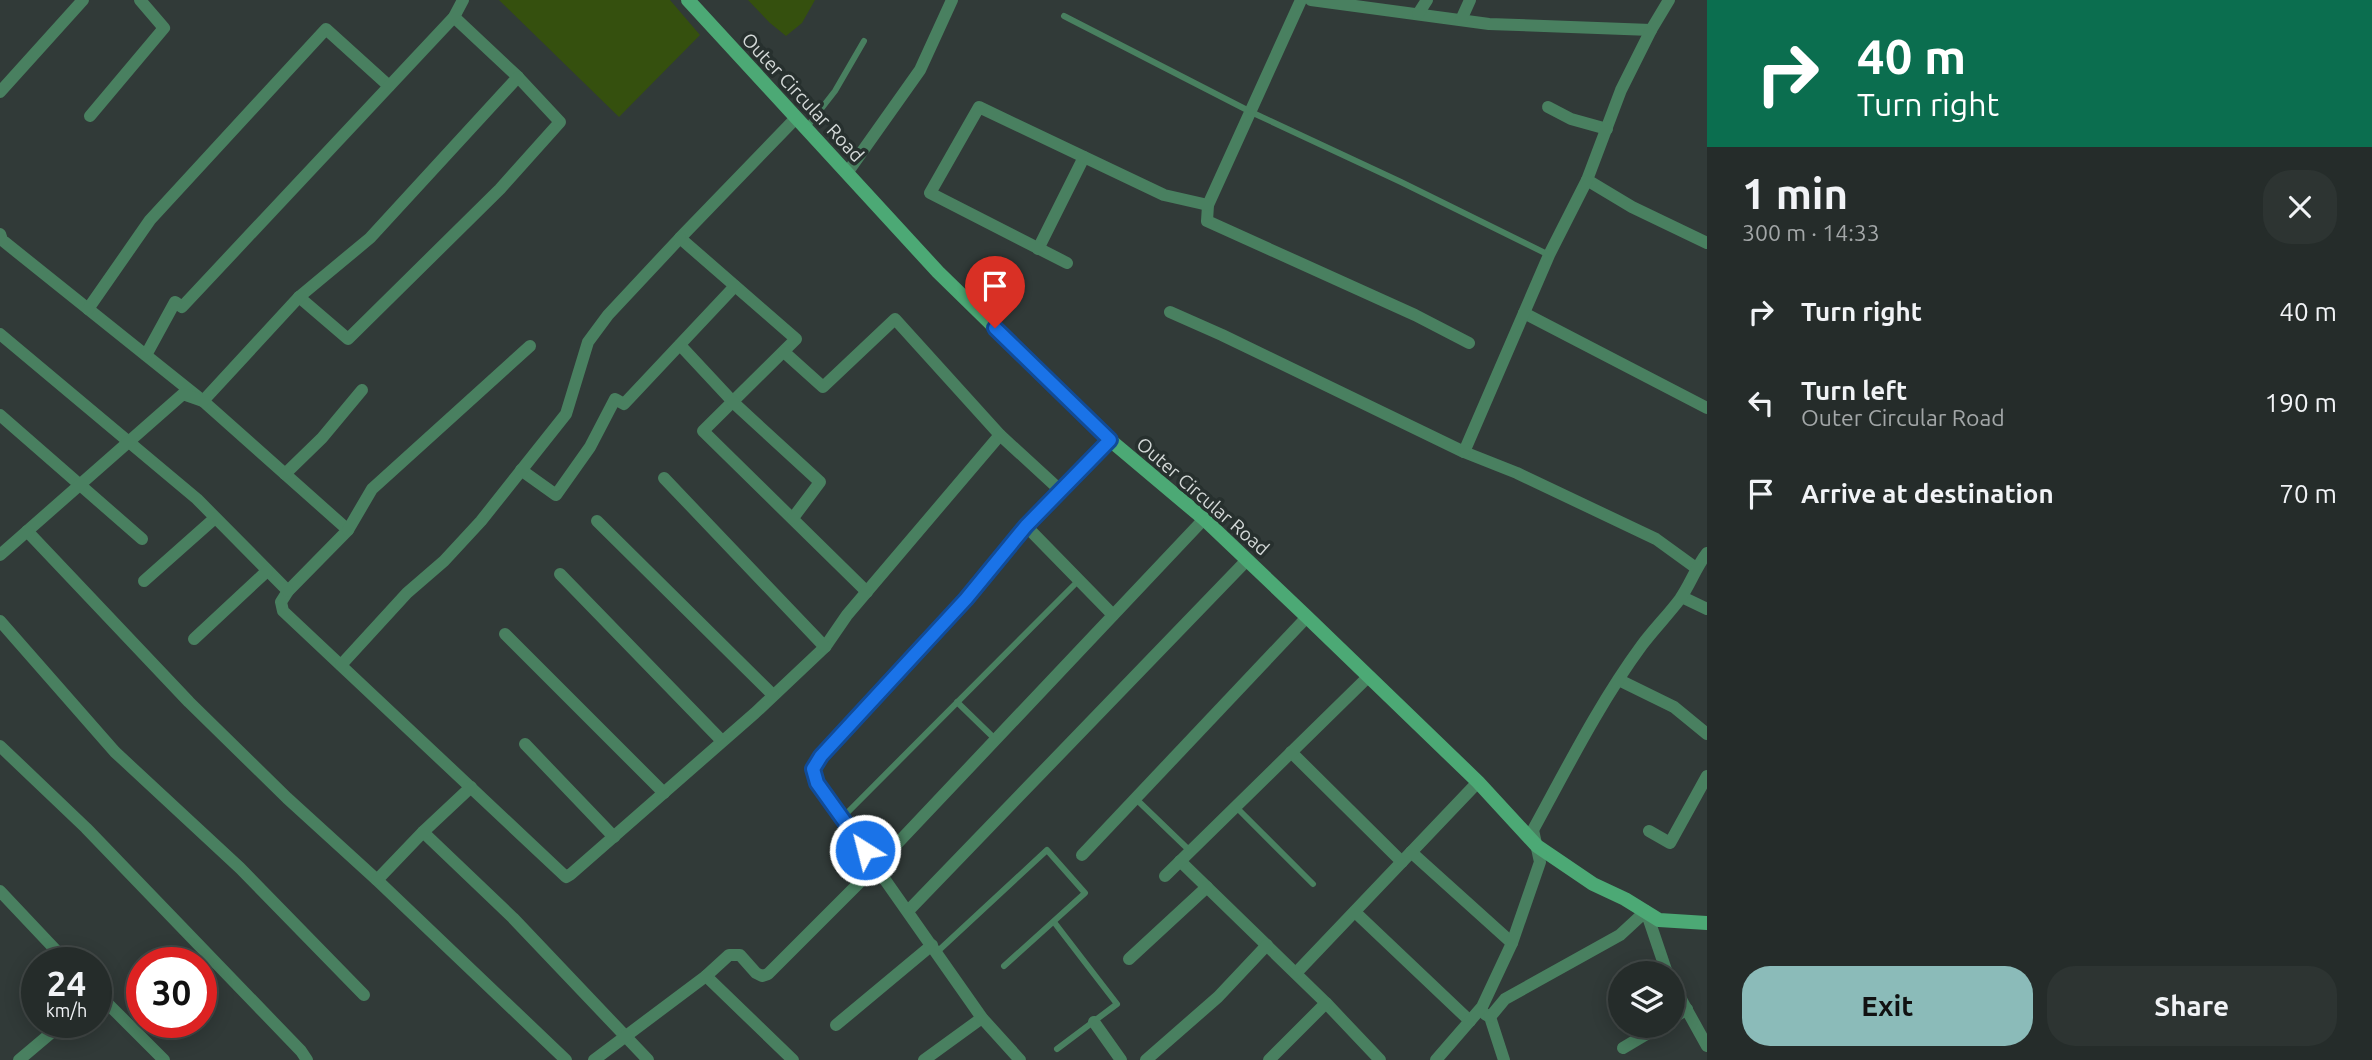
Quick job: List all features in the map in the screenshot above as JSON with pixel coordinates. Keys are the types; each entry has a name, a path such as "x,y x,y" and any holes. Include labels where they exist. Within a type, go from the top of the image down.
{"main road":[{"name":"Outer Circular Road","path":"688,0 938,272 1110,440 1204,519 1307,617 1478,782 1536,846 1593,884 1659,920 1707,923"}],"street":[{"path":"0,92 83,0"},
{"path":"90,116 164,28 140,0"},
{"path":"146,355 175,302 182,307 454,17 463,0"},
{"path":"847,173 920,70 952,0"},
{"path":"1301,0 1208,205 1207,221 1469,342"},
{"path":"1311,0 1489,24 1651,30"},
{"path":"1418,14 1427,0"},
{"path":"1461,20 1470,0"},
{"path":"1464,452 1549,255 1587,180 1621,90 1669,0"},
{"path":"299,297 348,339 500,189 560,122 518,77 454,17"},
{"path":"88,309 150,220 326,29 389,86"},
{"path":"203,401 299,297 370,238 518,77"},
{"path":"1067,263 930,193 979,107 1164,195 1208,205"},
{"path":"1548,107 1571,119 1607,129"},
{"path":"341,666 407,593 444,561 481,521 566,414 588,342 608,315 680,237 801,123"},
{"path":"1038,249 1084,157"},
{"path":"1587,180 1632,207 1707,243"},
{"path":"0,234 2,240 203,401 348,530"},
{"path":"680,237 796,339 703,431 867,592"},
{"path":"521,470 556,495 590,447 615,399 624,404 735,286"},
{"path":"1170,312 1464,452 1517,473 1656,539 1696,568"},
{"path":"1524,313 1707,408"},
{"path":"784,352 823,387 895,319 1000,435 1060,491"},
{"path":"0,334 197,499 288,591"},
{"path":"680,345 733,402 820,482 793,519"},
{"path":"530,346 372,489 348,530 288,591 281,602 283,611 566,877 664,793 825,647 847,615 1000,435"},
{"path":"285,474 323,438 362,390"},
{"path":"0,555 183,394 203,401"},
{"path":"0,415 142,539"},
{"path":"1020,1060 982,1018 909,910 817,783 813,769 821,756 966,599 1026,526 1110,440"},
{"path":"664,478 825,647"},
{"path":"144,582 215,518"},
{"path":"594,1060 733,953 740,955 756,973 762,976 768,974 877,865 1204,519"},
{"path":"597,521 773,695"},
{"path":"1026,526 1113,615"},
{"path":"27,531 189,702 287,799 377,880 566,1060"},
{"path":"1504,1060 1485,1013 1540,862 1533,830 1566,768 1619,680 1642,645 1682,597 1696,568 1707,553"},
{"path":"909,910 1247,560"},
{"path":"194,639 267,571"},
{"path":"560,574 722,741"},
{"path":"1682,597 1707,610"},
{"path":"1082,855 1307,617"},
{"path":"0,621 115,752 240,868 364,995"},
{"path":"505,634 664,793"},
{"path":"1165,876 1368,677"},
{"path":"1619,680 1674,707 1707,734"},
{"path":"525,744 614,837"},
{"path":"0,746 86,828 256,1003 307,1060"},
{"path":"1291,752 1407,857 1512,943"},
{"path":"1649,831 1670,843 1707,776"},
{"path":"1296,973 1478,782"},
{"path":"377,880 423,832 471,788"},
{"path":"423,832 513,918 648,1060"},
{"path":"1185,856 1207,887 1296,973 1380,1060"},
{"path":"1129,959 1207,887"},
{"path":"0,891 53,947"},
{"path":"1436,1060 1469,1021 1620,935 1646,911 1663,961"},
{"path":"1355,912 1469,1021"},
{"path":"1146,1060 1218,997 1267,945"},
{"path":"836,1025 935,948"},
{"path":"706,976 793,1060"},
{"path":"1269,1060 1326,1003"},
{"path":"1685,1006 1707,1046"},
{"path":"112,1008 164,1060"},
{"path":"924,1060 982,1018"},
{"path":"1094,1021 1121,1060"},
{"path":"19,1060 45,1038"},
{"path":"1623,1048 1640,1038"}],"lane":[{"path":"1064,16 1251,112 1549,255"},
{"path":"801,123 835,90 864,41"},
{"path":"842,818 1079,580"},
{"path":"957,702 995,739"},
{"path":"1135,798 1185,856"},
{"path":"1236,807 1313,884"},
{"path":"935,948 1047,850 1085,893 1004,966"},
{"path":"1054,922 1117,1004 1057,1049"}],"green space":[{"path":"499,0 670,0 700,35 619,117"},
{"path":"748,0 815,0 802,23 786,36"}],"route":[{"path":"865,850 817,783 813,769 821,756 966,599 1026,526 1110,440 995,328"}]}
